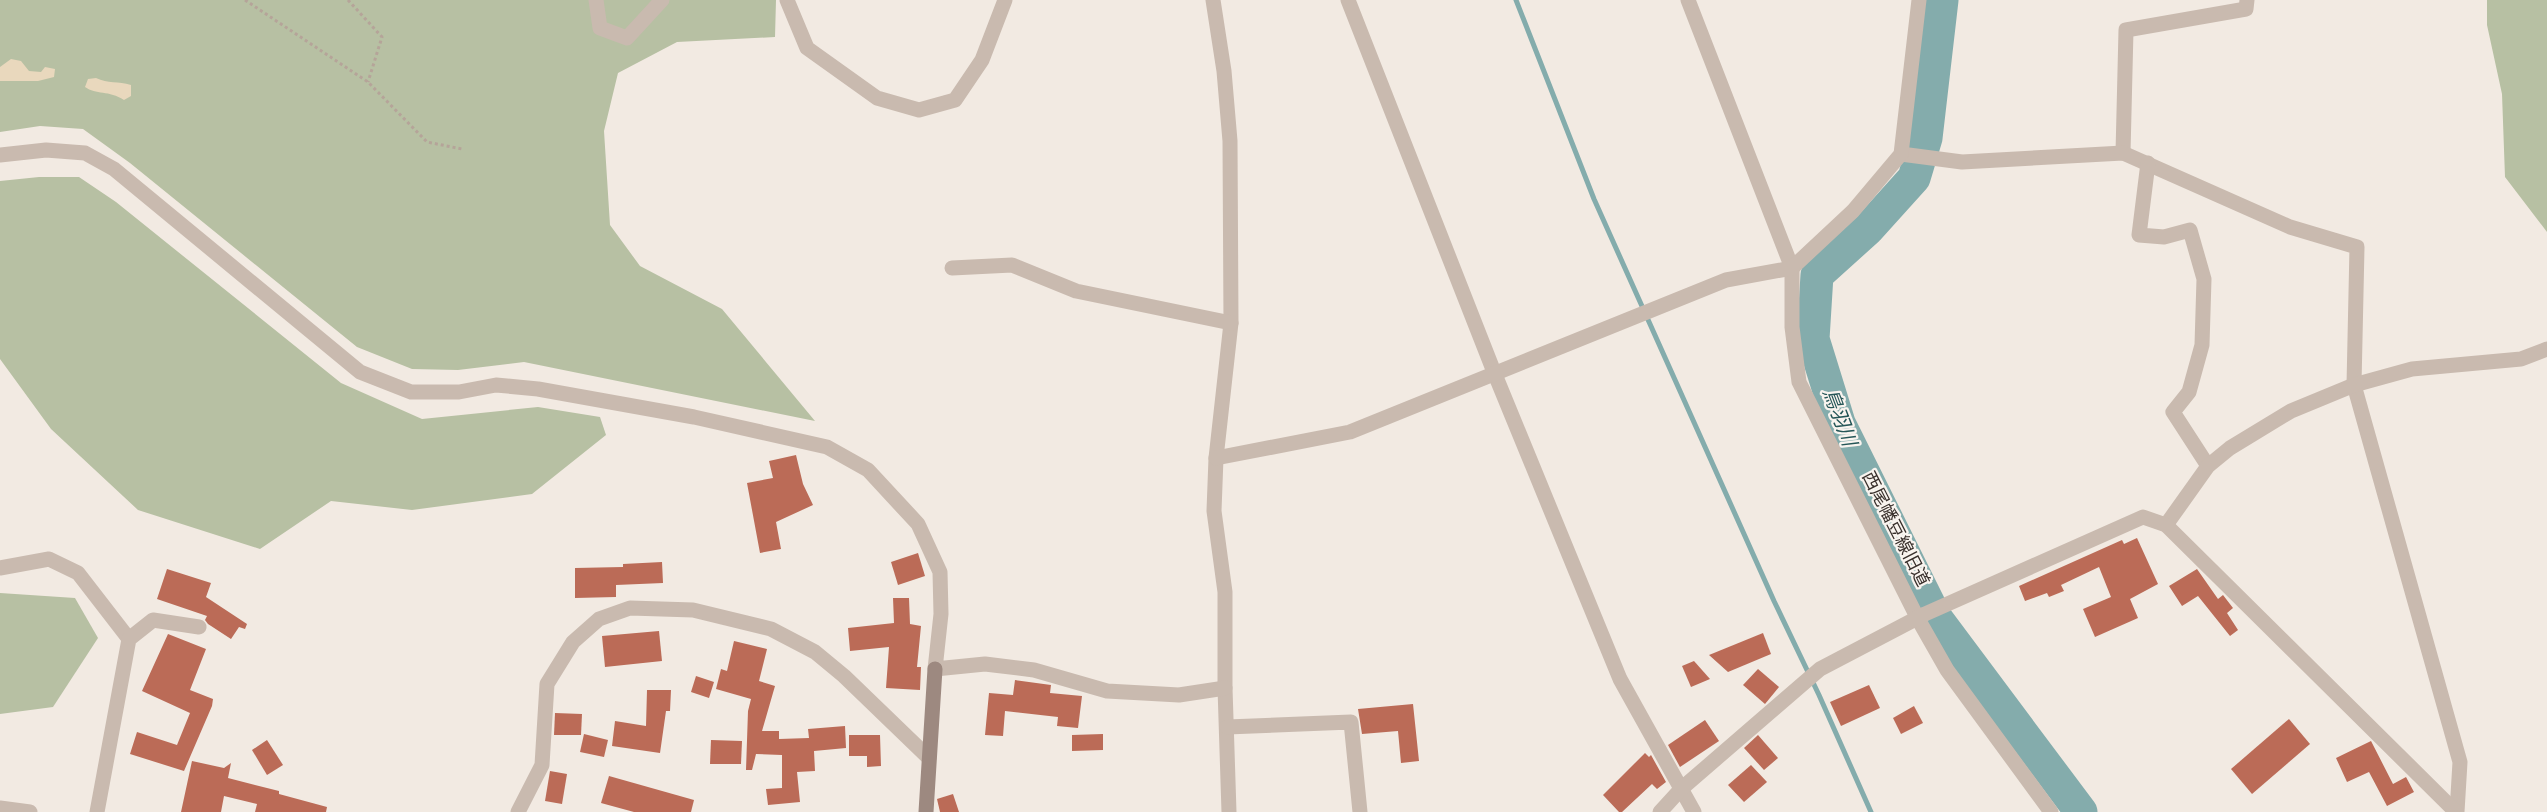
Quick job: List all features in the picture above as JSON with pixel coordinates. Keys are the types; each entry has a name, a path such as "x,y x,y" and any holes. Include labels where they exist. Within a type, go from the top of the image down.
{"street":[{"path":"596,0 600,28 627,38 662,0"},
{"path":"787,0 807,48 877,98 918,110 955,100 982,60 1005,0"},
{"path":"1213,0 1224,71 1230,141 1231,324 1216,458 1214,511 1225,592 1229,812"},
{"path":"1348,0 1494,372 1620,679 1694,812"},
{"name":"西尾幡豆線旧道","path":"1688,0 1792,268 1792,327 1800,382 1922,617 1947,670 2051,812"},
{"path":"1216,458 1350,432 1726,280 1792,268 1853,211 1902,154 1919,0"},
{"path":"2123,153 2126,30 2246,9 2247,0"},
{"path":"0,155 46,150 85,153 114,169 360,372 411,392 459,392 496,385 538,388 694,417 827,447 868,470 918,524 940,572 941,614 926,812"},
{"path":"1902,154 1962,162 2123,153 2290,227 2357,247 2354,385 2460,762 2457,812"},
{"path":"2148,163 2139,234 2164,237 2190,230 2204,279 2202,345 2189,393 2173,412 2208,466"},
{"path":"952,268 1012,265 1076,291 1231,324"},
{"path":"2166,525 2208,466 2230,448 2290,411 2354,385 2412,369 2521,359 2547,349"},
{"path":"1660,812 1681,789 1797,686 1820,669 1940,608 2143,517 2166,525 2457,812"},
{"path":"0,568 49,559 78,573 129,639"},
{"path":"518,812 542,765 547,684 573,642 599,620 630,608 693,610 771,629 815,652 930,758"},
{"path":"97,812 129,639 153,620 199,627"},
{"path":"936,669 985,664 1034,670 1107,692 1179,694 1225,688"},
{"path":"1227,727 1351,722 1360,812"},
{"path":"0,808 30,812"}],"path":[{"path":"245,0 368,82 427,142 462,149"},
{"path":"348,0 382,37 368,82"}],"green space":[{"path":"0,0 776,0 775,37 677,42 618,73 604,131 610,225 640,266 722,309 815,421 524,362 458,370 412,369 357,347 130,163 83,129 40,126 0,132"},
{"path":"2487,0 2547,0 2547,232 2505,177 2502,94 2487,25"},
{"path":"39,177 79,177 116,202 341,383 422,419 538,407 600,417 606,435 532,494 412,510 331,501 260,549 138,510 51,429 0,359 0,181"},
{"path":"0,593 75,598 98,638 53,707 0,714"}],"sand":[{"path":"11,59 21,61 29,71 41,72 45,67 55,69 54,77 38,81 0,81 0,67"},
{"path":"96,78 131,85 131,96 124,100 85,87 88,79"}],"building":[{"path":"796,455 803,484 813,505 776,522 781,549 760,553 747,483 773,478 769,461"},
{"path":"2137,538 2158,584 2130,599 2138,618 2095,637 2083,609 2111,597 2099,567 2061,585 2064,591 2049,597 2047,593 2025,601 2019,586 2122,540 2124,544"},
{"path":"918,553 925,576 898,585 891,562"},
{"path":"662,562 663,583 616,585 616,597 575,598 575,568 623,567 623,564"},
{"path":"167,569 211,583 206,597 247,624 245,629 239,627 231,639 208,624 205,620 207,616 157,599"},
{"path":"2197,569 2218,599 2223,595 2233,608 2227,613 2238,630 2230,636 2198,596 2182,606 2169,586"},
{"path":"893,598 909,598 910,624 921,626 917,667 921,667 920,690 886,688 889,647 850,651 848,628 894,623"},
{"path":"659,631 662,661 605,667 602,636"},
{"path":"1763,633 1771,654 1728,672 1709,655"},
{"path":"168,634 206,649 190,690 213,699 184,771 130,754 137,732 177,745 190,713 142,691"},
{"path":"734,641 767,649 759,681 775,686 762,731 779,731 779,739 809,738 808,729 845,726 846,748 814,751 815,771 797,772 800,802 768,805 766,789 782,788 782,755 756,754 752,770 746,770 748,711 751,699 716,689 721,669 727,671"},
{"path":"1694,661 1710,679 1691,687 1682,666"},
{"path":"1758,669 1779,687 1765,704 1743,685"},
{"path":"696,676 714,682 709,698 691,692"},
{"path":"1015,680 1051,685 1050,693 1082,696 1078,728 1057,726 1058,717 1005,711 1003,736 985,735 989,693 1013,695"},
{"path":"1869,685 1880,708 1841,726 1830,702"},
{"path":"647,690 671,690 670,711 666,711 660,753 612,746 615,721 646,726"},
{"path":"1413,704 1419,761 1401,763 1398,731 1362,734 1358,709"},
{"path":"1914,706 1923,723 1901,734 1893,718"},
{"path":"555,713 582,714 581,735 554,735"},
{"path":"2289,719 2310,744 2252,794 2231,769"},
{"path":"1705,720 1719,741 1680,767 1668,745"},
{"path":"584,734 608,740 604,757 580,752"},
{"path":"1103,734 1103,750 1072,751 1072,735"},
{"path":"849,735 880,735 881,766 867,767 867,756 849,756"},
{"path":"1758,735 1778,758 1764,770 1744,748"},
{"path":"267,740 283,765 267,775 252,750"},
{"path":"711,740 742,741 741,764 710,764"},
{"path":"2371,741 2393,784 2406,777 2414,792 2387,806 2369,772 2347,782 2336,758"},
{"path":"1645,753 1649,757 1651,755 1666,782 1657,789 1652,784 1622,812 1619,812 1603,795"},
{"path":"192,761 224,768 231,763 228,778 279,791 279,794 327,807 326,812 255,812 257,804 224,796 221,812 181,812"},
{"path":"1751,765 1767,782 1744,802 1728,785"},
{"path":"550,771 567,774 562,804 545,801"},
{"path":"609,776 694,800 691,812 634,812 601,803"},
{"path":"953,794 959,812 940,812 937,799"}],"waterway":[{"path":"1516,0 1594,199 1871,812"},
{"name":"鳥羽川","path":"1942,0 1926,138 1914,178 1868,229 1817,275 1813,339 1839,423 1936,618 2081,812"}]}
